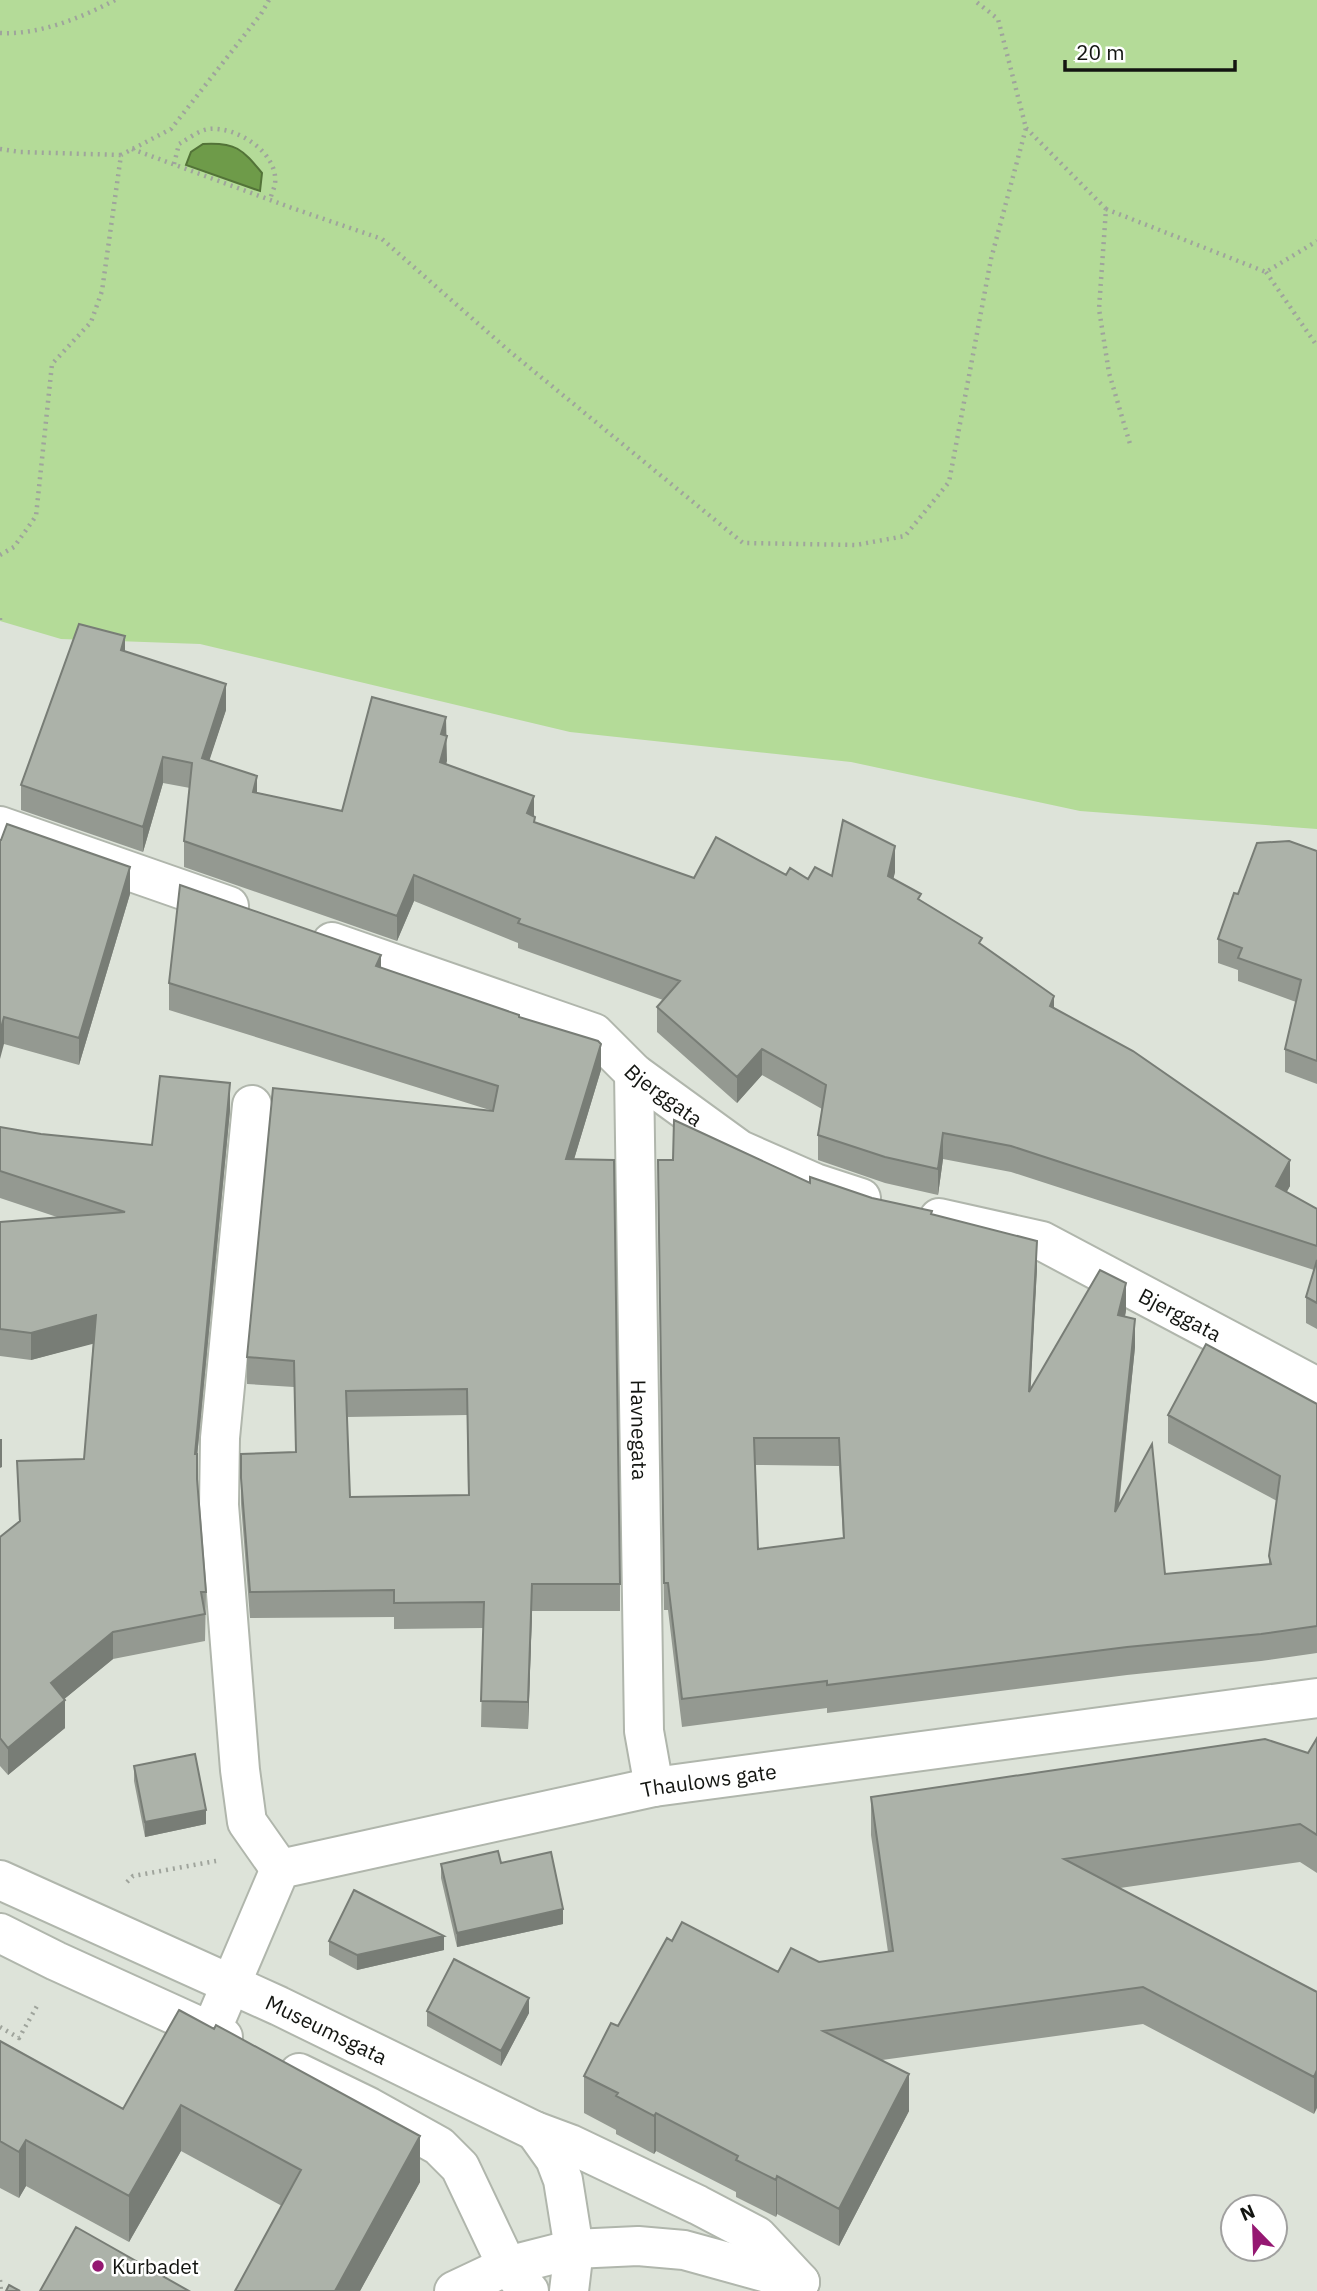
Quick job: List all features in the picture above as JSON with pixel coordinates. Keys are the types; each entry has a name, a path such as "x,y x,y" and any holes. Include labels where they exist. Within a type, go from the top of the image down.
{"street":[{"path":"0,826 264,918"},
{"name":"Bjerggata","path":"304,932 594,1033 634,1073 740,1150 815,1183 900,1209 1042,1241 1317,1387"},
{"name":"Havnegata","path":"634,1073 644,1731 654,1787"},
{"path":"211,2031 280,1869 247,1822 240,1770 219,1505 220,1438 252,1105"},
{"name":"Thaulows gate","path":"280,1869 654,1787 1317,1698"},
{"name":"Museumsgata","path":"0,1880 231,1984 535,2131 555,2159 563,2180 575,2249 569,2291"},
{"path":"0,1933 56,1962 266,2057 369,2107 439,2146 460,2167 518,2278"},
{"path":"535,2131 570,2144 757,2236 808,2287"},
{"path":"454,2291 518,2278 575,2249 638,2246 684,2250 808,2287"}],"path":[{"path":"0,33 21,34 88,14 115,0"},
{"path":"0,149 121,155 171,129 269,0"},
{"path":"132,149 382,239 508,350 743,543 856,545 905,536 949,482 991,259 1026,128 998,19 974,0"},
{"path":"1026,128 1106,209 1266,272 1317,346"},
{"path":"174,164 179,144 197,134 209,129 240,134 265,153 273,168 275,183 270,200"},
{"path":"0,555 14,547 36,516 52,364 91,322 102,290 121,155"},
{"path":"1106,209 1099,309 1109,373 1130,444"},
{"path":"1266,272 1317,242"},
{"path":"121,1887 133,1876 248,1855 280,1869"},
{"path":"0,2027 19,2038 42,1997"},
{"path":"0,2280 1,2291"}],"shaded area":[{"path":"0,0 1317,0 1317,829 1080,811 851,762 570,732 200,644 61,639 0,621"},
{"path":"203,144 223,144 243,153 262,173 260,191 186,165 191,152"}],"building":[{"path":"79,624 125,636 121,650 226,684 202,758 257,776 253,792 342,811 372,697 446,717 441,734 447,736 440,762 534,796 527,813 535,817 534,822 694,878 716,837 786,875 790,868 808,879 815,867 832,876 843,820 895,846 888,876 921,894 918,899 982,938 979,943 1054,996 1050,1006 1133,1051 1290,1160 1276,1186 1317,1209 1317,1246 1011,1146 943,1133 938,1169 885,1157 818,1135 826,1085 762,1049 737,1077 657,1007 680,981 518,923 520,919 414,875 397,916 184,841 192,763 163,757 143,827 21,785"},
{"path":"7,824 130,867 79,1038 4,1017 0,1032 0,840"},
{"path":"1289,841 1317,851 1317,1061 1285,1049 1301,980 1238,958 1242,948 1218,939 1234,893 1238,894 1257,843"},
{"path":"180,885 381,955 376,966 601,1044 566,1159 614,1160 620,1584 532,1584 528,1702 481,1701 484,1602 394,1603 394,1590 250,1592 241,1478 241,1454 296,1452 294,1361 247,1357 273,1088 493,1111 498,1086 169,983","holes":["467,1389 469,1495 350,1497 346,1391"]},
{"path":"160,1076 230,1083 195,1454 206,1592 201,1592 205,1614 113,1632 51,1683 65,1700 8,1748 0,1738 0,1537 20,1521 17,1461 84,1459 96,1315 31,1333 0,1329 0,1222 125,1212 0,1171 0,1127 41,1134 152,1145"},
{"path":"674,1120 810,1183 810,1177 872,1198 932,1211 931,1214 1037,1241 1029,1392 1100,1270 1126,1283 1118,1315 1135,1319 1115,1512 1152,1444 1165,1574 1271,1564 1269,1556 1280,1476 1168,1415 1206,1344 1317,1404 1317,1626 827,1685 827,1681 682,1699 668,1583 664,1583 658,1160 673,1160","holes":["754,1438 839,1438 844,1538 758,1549"]},
{"path":"1317,1260 1317,1303 1306,1297"},
{"path":"1317,1738 1317,1835 1300,1824 1064,1859 1317,1992 1317,2070 1314,2077 1143,1987 823,2031 909,2074 839,2209 777,2176 776,2180 736,2160 738,2156 656,2113 654,2116 616,2096 618,2093 584,2076 611,2023 618,2026 667,1938 672,1941 682,1922 778,1972 791,1948 819,1962 893,1951 871,1797 1265,1739 1308,1753"},
{"path":"195,1754 206,1810 145,1822 134,1766"},
{"path":"498,1851 501,1863 551,1852 563,1909 457,1933 441,1864"},
{"path":"354,1890 444,1936 357,1955 329,1941"},
{"path":"454,1959 529,1998 501,2051 427,2011"},
{"path":"179,2010 214,2029 216,2025 420,2136 335,2291 235,2291 301,2170 181,2105 129,2196 26,2140 19,2152 0,2141 0,2041 123,2109"},
{"path":"76,2227 189,2291 40,2291"},
{"path":"9,2285 20,2291 6,2291"}],"place":[{"name":"Kurbadet","path":"98,2266"}]}
